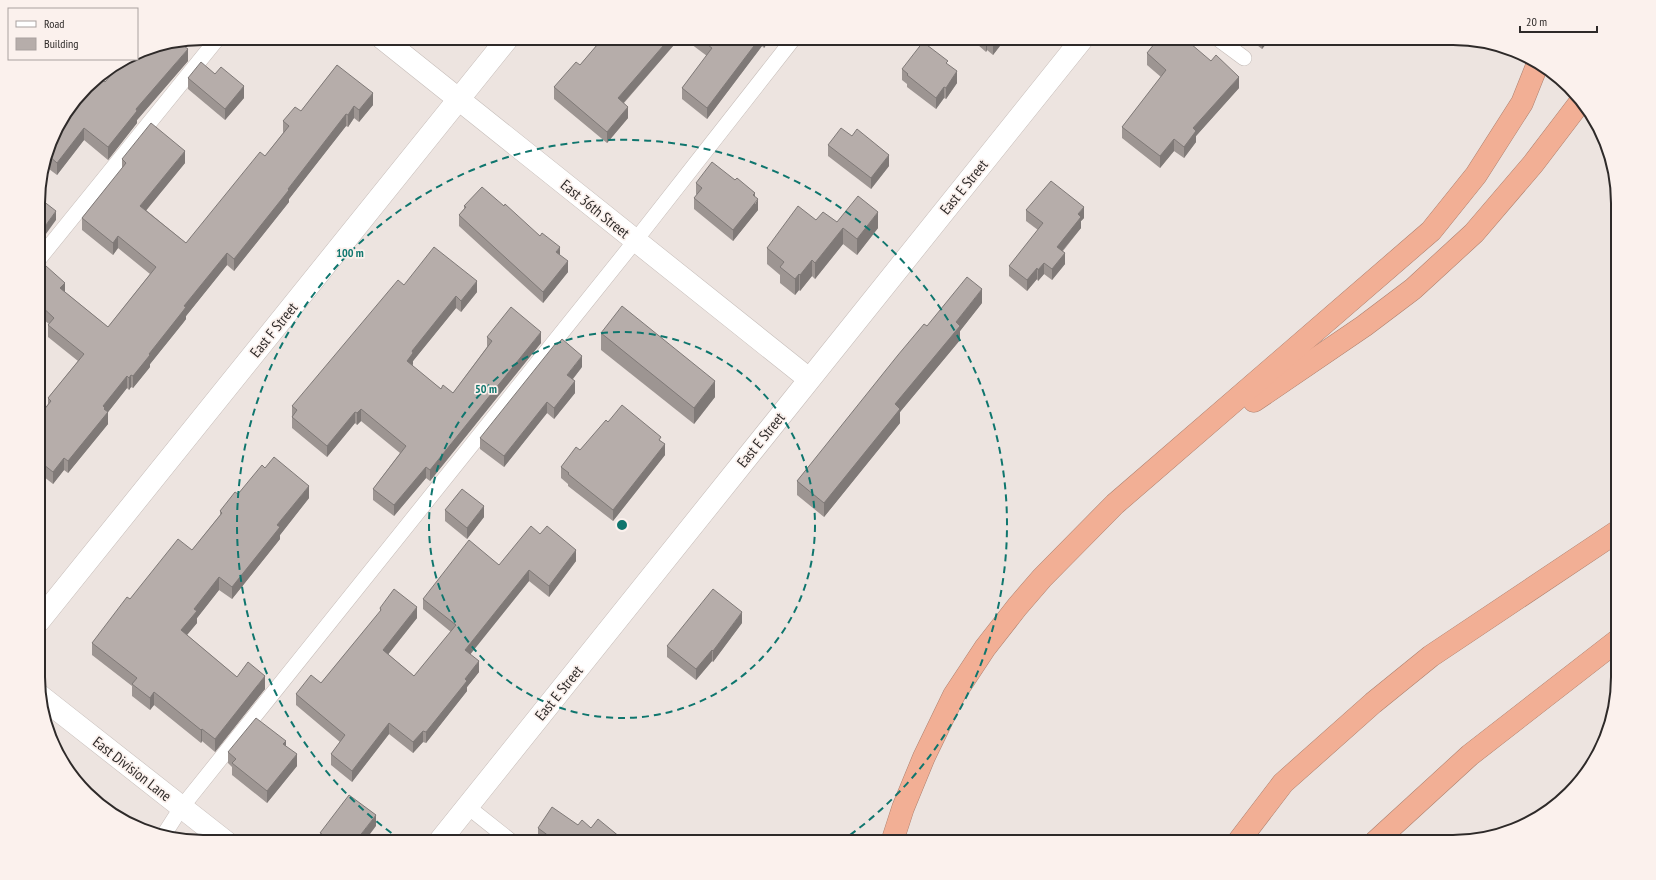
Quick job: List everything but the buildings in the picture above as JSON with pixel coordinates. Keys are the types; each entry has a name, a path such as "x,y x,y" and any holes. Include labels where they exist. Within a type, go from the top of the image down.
{"highway":[{"path":"894,835 903,808 924,757 954,695 985,648 1042,578 1115,504 1431,231 1476,175 1522,103 1536,69"},
{"path":"1115,504 1254,401 1364,326 1413,289 1474,233 1533,164 1577,106"},
{"path":"1243,835 1283,783 1373,703 1430,656 1611,536"},
{"path":"1383,835 1470,755 1611,645"}],"street":[{"name":"East 36th Street","path":"391,45 809,379"},
{"name":"East F Street","path":"45,614 502,45"},
{"name":"East E Street","path":"445,835 1077,45"},
{"name":"East Division Lane","path":"47,701 217,835"}],"lane":[{"path":"45,250 212,45"},
{"path":"166,831 182,808 635,241 789,45"},
{"path":"1226,45 1244,58"},
{"path":"468,807 503,835"}]}
